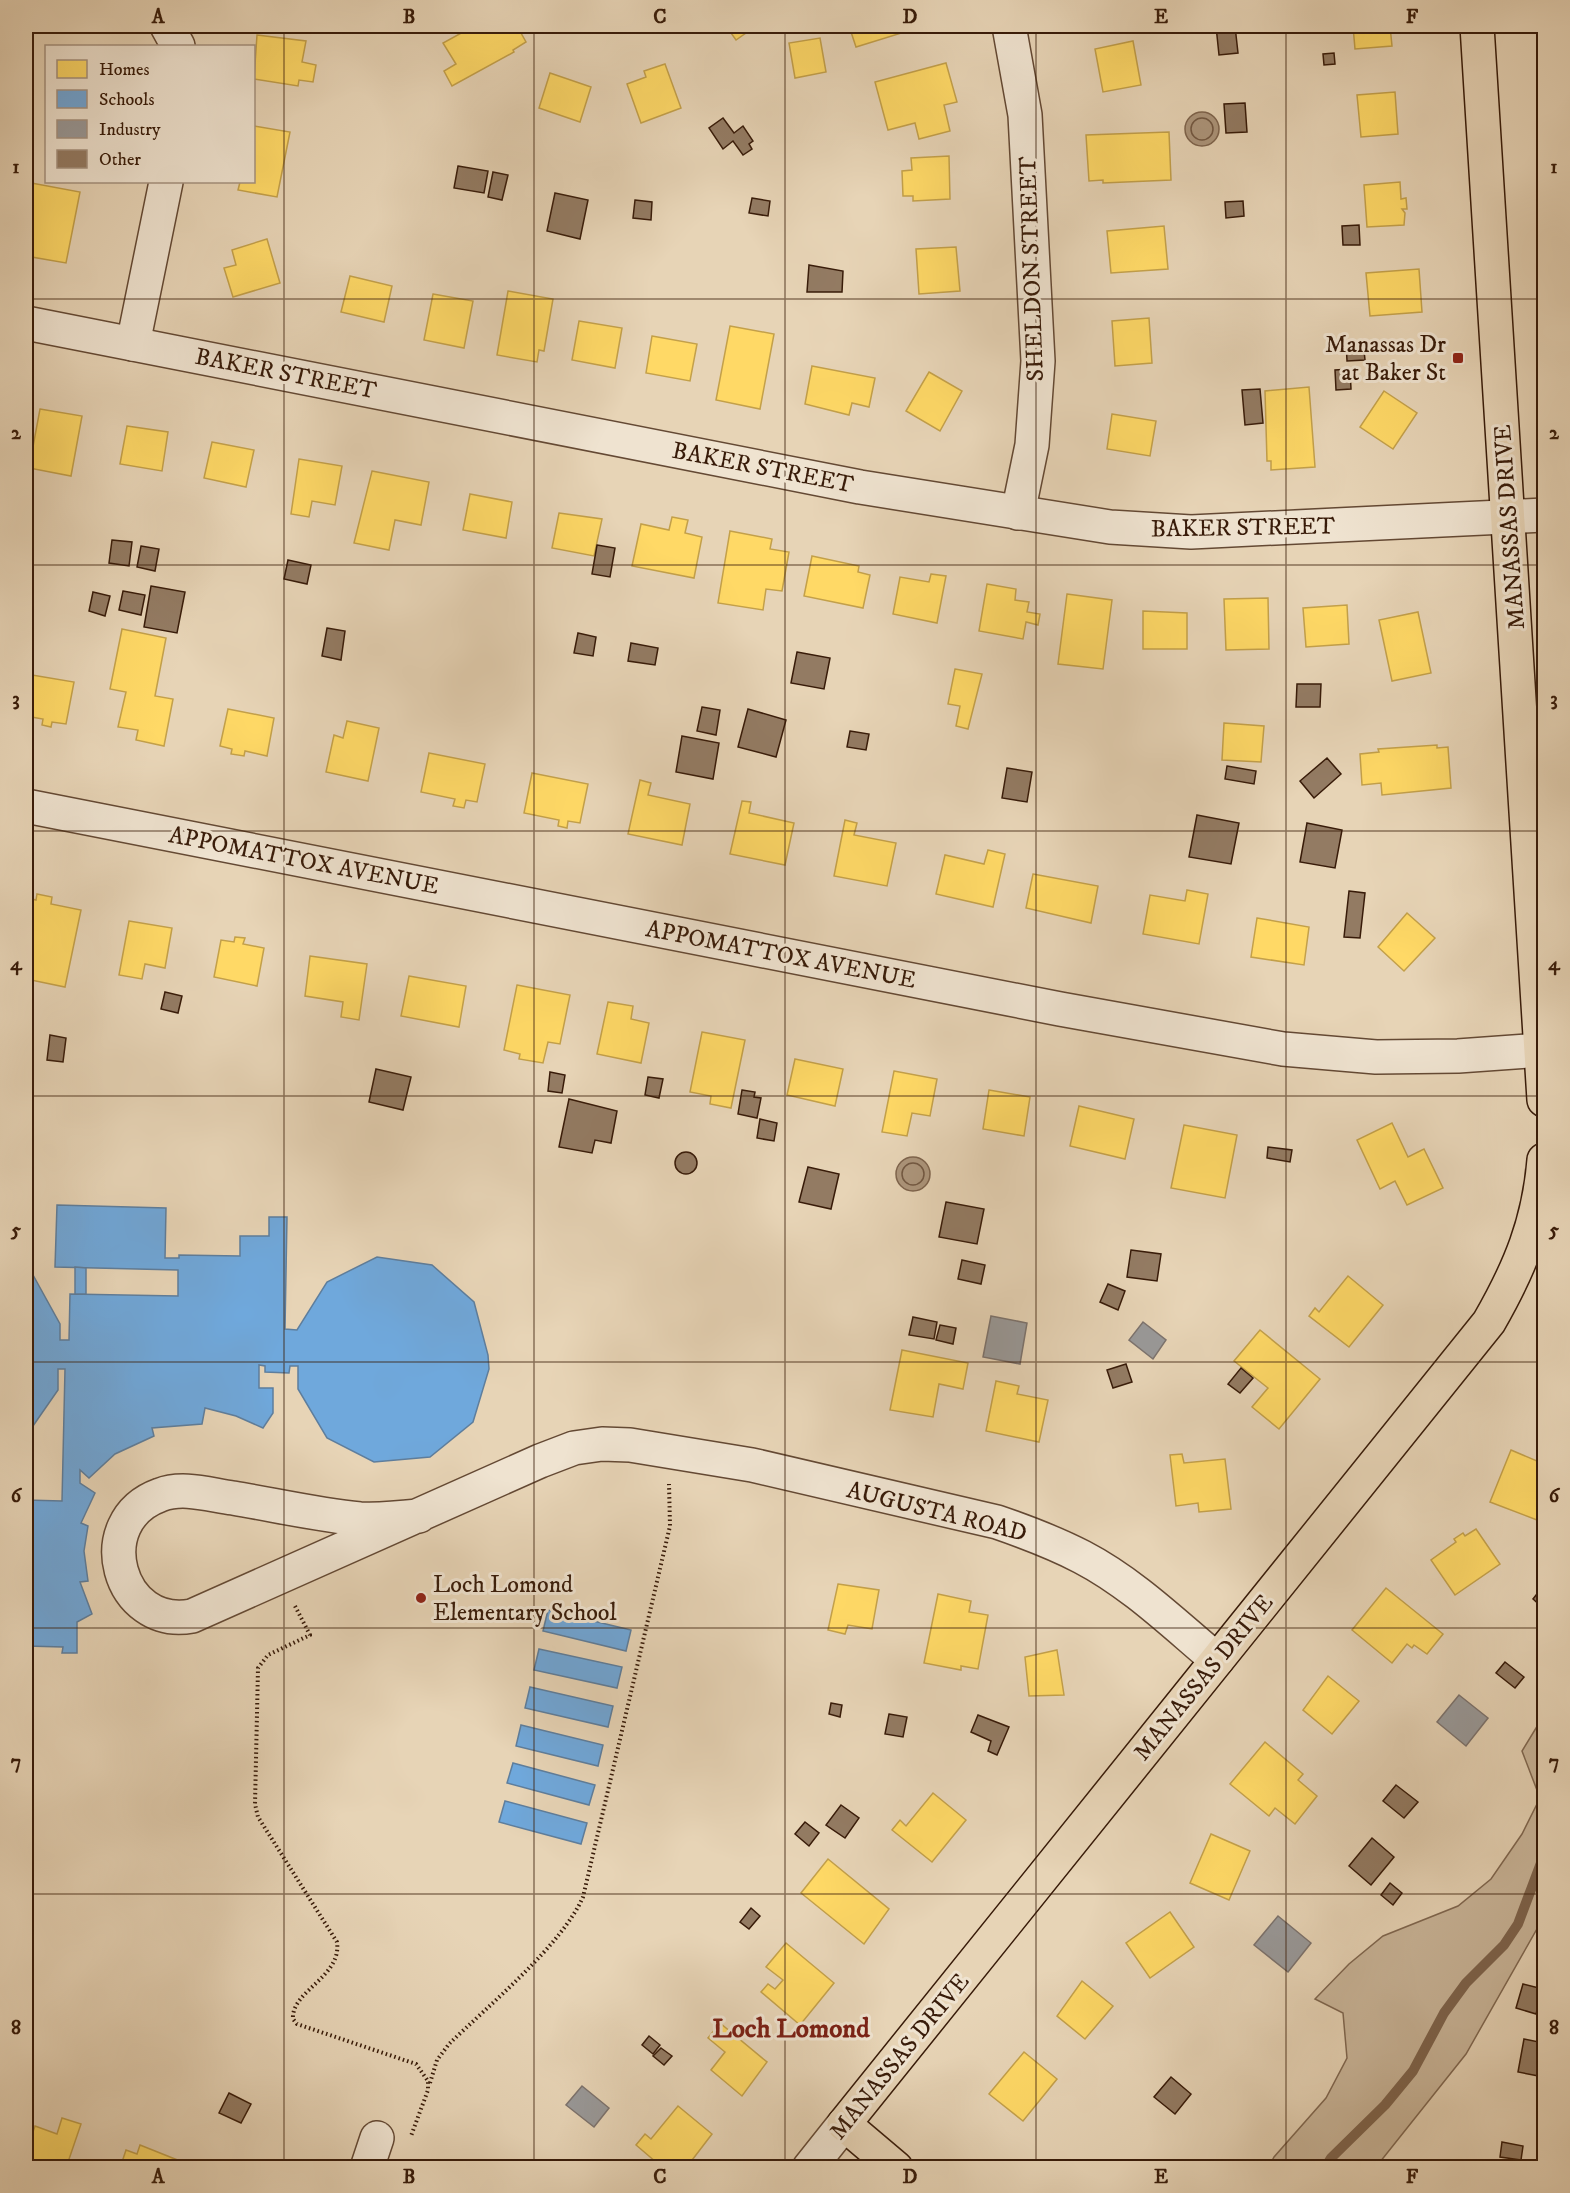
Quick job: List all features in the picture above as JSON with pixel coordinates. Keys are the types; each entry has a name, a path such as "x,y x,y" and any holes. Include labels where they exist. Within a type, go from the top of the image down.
{"main road":[{"name":"MANASSAS DRIVE","path":"1477,26 1545,1100"},
{"name":"MANASSAS DRIVE","path":"844,2124 1489,1322 1515,1277 1533,1229 1542,1189 1545,1160"},
{"path":"844,2124 896,2168"}],"street":[{"path":"167,26 177,45"},
{"name":"SHELDON STREET","path":"1009,26 1025,116 1038,361 1032,445 1018,513"},
{"path":"133,344 166,183"},
{"name":"BAKER STREET","path":"26,323 860,487 1110,527 1191,532 1545,515"},
{"name":"APPOMATTOX AVENUE","path":"26,806 1048,1007 1283,1049 1376,1057 1458,1056 1542,1050"},
{"name":"AUGUSTA ROAD","path":"419,1516 360,1519 178,1491 162,1494 142,1505 126,1522 121,1536 119,1560 125,1583 134,1597 161,1614 176,1617 192,1616 574,1448 602,1444 630,1445 752,1465 997,1522 1030,1534 1083,1558 1132,1590 1217,1660"},
{"name":"MANASSAS DRIVE","path":"809,2168 844,2124"}],"path":[{"path":"373,2150 405,2152 437,2060 449,2044 559,1935 577,1910 583,1897 670,1526 667,1492 674,1453"},
{"path":"281,1577 310,1635 268,1655 258,1668 255,1804 264,1831 338,1942 335,1963 296,2007 293,2019 297,2024 409,2060 422,2070 428,2081 428,2090"}],"shaded area":[{"path":"1544,1715 1544,1913 1466,2054 1376,2167 1269,2167 1274,2157 1326,2098 1347,2058 1343,2013 1315,1999 1349,1964 1383,1936 1458,1906 1491,1879 1522,1834 1540,1798 1522,1751"}],"water":[{"path":"1202,112 1214,117 1219,129 1214,141 1202,146 1190,141 1185,129 1190,117"},
{"path":"913,1157 925,1162 930,1174 925,1186 913,1191 901,1186 896,1174 901,1162"}],"building: Homes":[{"path":"474,26 517,26 526,42 513,50 514,52 452,86 444,71 456,64 443,43"},
{"path":"726,26 756,26 736,40"},
{"path":"844,26 921,27 856,47 851,32 847,33"},
{"path":"1353,26 1390,26 1392,46 1355,49"},
{"path":"257,35 306,41 302,62 316,65 313,82 299,80 298,86 255,79"},
{"path":"820,38 826,72 795,78 789,43"},
{"path":"1133,41 1141,85 1103,92 1095,49"},
{"path":"946,63 957,102 944,105 950,131 919,139 915,123 888,130 875,82"},
{"path":"665,64 681,108 641,123 627,84 646,77 644,71"},
{"path":"550,73 591,87 580,122 539,108"},
{"path":"1395,92 1398,134 1361,137 1357,95"},
{"path":"255,126 290,132 277,197 238,190 240,183 255,183"},
{"path":"1169,132 1171,180 1103,183 1103,180 1089,181 1086,135"},
{"path":"949,156 950,199 913,201 913,196 903,196 902,171 912,170 911,158"},
{"path":"26,182 80,192 66,263 26,256"},
{"path":"1400,182 1401,199 1406,198 1407,209 1402,209 1405,213 1404,225 1367,227 1364,185"},
{"path":"1164,226 1168,269 1111,273 1107,231"},
{"path":"267,239 280,283 233,297 224,268 236,265 232,250"},
{"path":"956,247 960,291 919,294 916,249"},
{"path":"1419,269 1422,312 1370,316 1366,273"},
{"path":"350,276 392,286 384,322 341,312"},
{"path":"508,291 553,299 544,351 539,350 537,362 497,355"},
{"path":"433,294 473,301 464,348 424,340"},
{"path":"1149,318 1152,363 1115,366 1112,321"},
{"path":"579,321 622,328 615,368 572,360"},
{"path":"730,326 774,334 760,409 716,400"},
{"path":"652,336 697,344 690,381 646,373"},
{"path":"812,366 875,378 869,407 852,403 849,415 805,404"},
{"path":"929,372 962,391 940,431 906,411"},
{"path":"1309,387 1315,467 1271,470 1271,461 1267,461 1265,391"},
{"path":"1384,391 1417,413 1393,449 1360,427"},
{"path":"40,409 82,416 71,476 29,468"},
{"path":"1112,414 1156,421 1150,456 1107,449"},
{"path":"127,426 168,432 162,471 120,464"},
{"path":"212,442 254,450 246,487 204,478"},
{"path":"299,459 342,466 335,505 312,501 309,517 291,514"},
{"path":"372,471 429,482 421,525 395,520 389,550 354,543"},
{"path":"470,494 512,502 506,538 463,530"},
{"path":"559,513 602,519 594,556 552,548"},
{"path":"672,517 688,520 685,533 702,537 694,578 632,566 641,524 669,530"},
{"path":"730,531 772,539 770,549 789,552 782,591 766,589 763,610 718,603"},
{"path":"812,556 859,566 858,572 870,575 863,608 804,596"},
{"path":"931,574 946,576 937,623 893,614 900,577 929,582"},
{"path":"987,584 1016,589 1015,600 1029,602 1027,612 1040,614 1038,625 1026,622 1023,639 979,631"},
{"path":"1067,594 1112,600 1103,669 1058,664"},
{"path":"1268,598 1269,649 1226,650 1224,599"},
{"path":"1347,605 1349,644 1306,647 1303,608"},
{"path":"1143,611 1187,613 1187,649 1143,649"},
{"path":"1418,612 1431,673 1392,681 1379,620"},
{"path":"122,629 166,638 155,696 173,699 164,746 136,740 138,730 118,727 126,692 110,689"},
{"path":"955,669 982,674 968,729 956,726 960,706 948,704"},
{"path":"26,674 74,682 66,724 52,722 51,727 42,725 43,719 26,716"},
{"path":"228,709 274,718 267,756 245,751 244,756 231,754 232,749 220,746"},
{"path":"347,721 379,728 368,781 326,772 334,735 343,738"},
{"path":"1224,723 1264,726 1261,762 1222,760"},
{"path":"1437,745 1437,748 1448,747 1451,788 1382,795 1381,783 1362,785 1360,754 1379,752 1378,749"},
{"path":"429,753 485,764 477,802 466,800 464,808 453,806 455,799 421,792"},
{"path":"532,773 588,784 580,823 568,821 567,828 558,826 559,820 524,813"},
{"path":"640,780 651,783 648,795 690,804 682,845 628,834"},
{"path":"742,801 751,802 749,813 794,823 785,865 730,854"},
{"path":"845,820 857,823 854,835 896,843 887,886 834,876"},
{"path":"988,850 1005,854 993,907 936,894 945,855 984,864"},
{"path":"1033,874 1098,886 1091,923 1026,908"},
{"path":"1187,890 1208,894 1199,944 1143,934 1150,895 1185,901"},
{"path":"37,894 52,897 51,904 81,910 65,987 26,979 30,952 26,951 26,903 27,898 36,900"},
{"path":"1407,913 1435,938 1404,971 1378,947"},
{"path":"1257,918 1309,927 1304,965 1251,957"},
{"path":"129,921 172,928 165,968 145,964 142,979 119,975"},
{"path":"235,937 245,938 243,944 264,948 257,986 214,977 221,940 234,942"},
{"path":"310,956 367,964 359,1020 341,1017 343,1002 305,996"},
{"path":"409,976 466,986 459,1027 401,1016"},
{"path":"517,985 570,995 560,1044 548,1042 543,1063 519,1059 520,1054 504,1050"},
{"path":"608,1002 633,1006 631,1019 649,1023 641,1063 597,1054"},
{"path":"702,1032 745,1040 731,1108 710,1104 711,1096 690,1092"},
{"path":"795,1059 843,1069 835,1106 787,1095"},
{"path":"894,1071 937,1079 930,1116 912,1113 907,1136 882,1132"},
{"path":"989,1090 1030,1097 1024,1136 983,1129"},
{"path":"1079,1106 1134,1119 1125,1159 1070,1146"},
{"path":"1392,1123 1408,1157 1424,1149 1443,1188 1407,1205 1395,1181 1380,1189 1357,1140"},
{"path":"1184,1125 1237,1135 1225,1198 1171,1188"},
{"path":"1348,1276 1383,1305 1349,1347 1309,1316 1315,1308 1319,1312"},
{"path":"1260,1330 1320,1379 1279,1429 1252,1407 1268,1388 1234,1361"},
{"path":"902,1350 968,1363 963,1389 939,1384 933,1417 890,1410"},
{"path":"996,1381 1019,1386 1017,1394 1048,1400 1039,1442 986,1431"},
{"path":"1511,1450 1544,1464 1544,1501 1537,1520 1490,1502"},
{"path":"1182,1454 1184,1463 1225,1459 1231,1509 1199,1512 1198,1503 1176,1506 1170,1455"},
{"path":"1476,1529 1500,1564 1455,1595 1431,1560 1456,1542 1454,1539 1463,1533 1465,1536"},
{"path":"838,1584 879,1590 872,1629 848,1625 845,1634 828,1630"},
{"path":"1386,1588 1443,1634 1427,1654 1414,1645 1412,1648 1407,1644 1392,1663 1352,1630"},
{"path":"938,1594 971,1601 969,1612 988,1615 978,1669 961,1666 961,1670 924,1663"},
{"path":"1057,1650 1064,1695 1029,1696 1025,1657"},
{"path":"1328,1676 1359,1701 1332,1734 1303,1710"},
{"path":"1265,1742 1303,1774 1298,1780 1317,1796 1295,1824 1275,1808 1269,1816 1230,1784"},
{"path":"933,1793 966,1820 932,1862 892,1830 900,1820 906,1826"},
{"path":"1211,1834 1250,1851 1229,1900 1190,1883"},
{"path":"828,1859 889,1909 864,1944 801,1893"},
{"path":"1170,1912 1194,1947 1150,1978 1126,1943"},
{"path":"786,1943 834,1983 800,2025 761,1992 768,1984 775,1989 783,1980 766,1967"},
{"path":"1082,1981 1113,2006 1085,2039 1057,2016"},
{"path":"720,2023 767,2062 742,2096 711,2070 725,2052 708,2038"},
{"path":"1024,2052 1057,2079 1023,2121 989,2094"},
{"path":"678,2106 712,2134 686,2168 663,2168 636,2145 645,2134 651,2139"},
{"path":"62,2118 81,2124 66,2168 40,2168 26,2163 26,2152 35,2126 57,2134"},
{"path":"140,2145 180,2161 177,2168 120,2168 126,2150 137,2154"}],"building: Schools":[{"path":"57,1205 166,1208 165,1258 179,1258 179,1255 240,1256 240,1236 269,1236 269,1217 287,1217 285,1329 297,1330 327,1282 377,1257 432,1265 474,1302 488,1355 489,1369 473,1422 430,1457 374,1462 327,1438 298,1389 298,1366 290,1366 289,1373 265,1372 265,1366 259,1365 259,1388 273,1388 273,1413 263,1428 236,1416 205,1408 202,1424 152,1428 154,1436 115,1454 89,1478 80,1470 80,1483 95,1493 81,1523 88,1526 84,1551 88,1581 80,1582 92,1614 77,1622 77,1653 62,1653 63,1647 26,1646 26,1500 62,1501 65,1369 58,1369 58,1390 26,1436 26,1271 33,1275 60,1324 60,1340 69,1340 70,1294 178,1296 178,1270 55,1267"},
{"path":"75,1267 86,1268 86,1294 75,1294"},
{"path":"548,1610 631,1630 626,1651 543,1631"},
{"path":"539,1649 622,1667 617,1688 534,1670"},
{"path":"530,1687 613,1706 608,1727 525,1708"},
{"path":"521,1725 603,1745 598,1766 516,1746"},
{"path":"513,1763 595,1785 589,1805 507,1783"},
{"path":"505,1801 587,1823 581,1844 499,1822"}],"building: Industry":[{"path":"991,1316 1027,1323 1020,1364 983,1357"},
{"path":"1143,1322 1166,1340 1153,1359 1129,1340"},
{"path":"1459,1695 1488,1718 1466,1746 1437,1722"},
{"path":"1278,1916 1311,1943 1288,1972 1254,1945"},
{"path":"582,2086 609,2108 594,2127 566,2105"}],"building: Other":[{"path":"1216,26 1235,26 1238,53 1219,55"},
{"path":"1334,53 1335,64 1324,65 1323,54"},
{"path":"1245,103 1247,132 1226,133 1224,104"},
{"path":"723,118 734,133 743,126 753,141 749,144 752,149 743,155 733,141 723,149 709,128"},
{"path":"458,166 488,171 484,193 454,188"},
{"path":"493,172 508,175 502,200 488,197"},
{"path":"555,193 588,200 580,239 547,231"},
{"path":"752,198 770,201 768,216 749,213"},
{"path":"635,200 652,202 651,220 633,218"},
{"path":"1243,201 1244,216 1226,218 1225,202"},
{"path":"1359,225 1360,245 1343,245 1342,226"},
{"path":"809,265 843,271 842,292 807,292"},
{"path":"1363,340 1365,360 1347,361 1346,342"},
{"path":"1350,369 1351,389 1336,390 1335,370"},
{"path":"1260,389 1263,423 1245,425 1242,390"},
{"path":"112,540 132,542 129,566 109,563"},
{"path":"597,545 615,548 610,577 592,574"},
{"path":"141,546 159,549 155,571 137,567"},
{"path":"288,560 311,565 307,584 284,579"},
{"path":"151,586 185,592 177,633 144,627"},
{"path":"123,591 145,595 141,615 119,610"},
{"path":"93,592 110,596 105,616 89,611"},
{"path":"327,628 345,631 341,660 322,656"},
{"path":"578,633 596,637 593,656 574,653"},
{"path":"631,643 658,648 655,665 628,661"},
{"path":"797,652 830,658 824,689 791,683"},
{"path":"1297,684 1321,684 1320,707 1296,707"},
{"path":"702,707 720,710 716,735 697,731"},
{"path":"748,709 786,720 776,757 738,747"},
{"path":"850,731 869,734 866,750 847,747"},
{"path":"682,736 719,743 713,779 676,772"},
{"path":"1327,758 1341,774 1314,798 1300,781"},
{"path":"1227,766 1256,771 1254,784 1225,779"},
{"path":"1007,768 1032,772 1027,802 1002,798"},
{"path":"1197,815 1239,823 1231,864 1189,857"},
{"path":"1307,823 1342,830 1335,868 1300,862"},
{"path":"1349,891 1365,893 1360,938 1344,937"},
{"path":"165,992 182,996 178,1013 161,1009"},
{"path":"50,1035 66,1038 63,1062 47,1060"},
{"path":"376,1069 411,1077 403,1110 369,1102"},
{"path":"550,1072 565,1075 562,1093 548,1091"},
{"path":"648,1077 663,1079 659,1098 645,1095"},
{"path":"742,1090 755,1092 754,1097 761,1098 757,1118 738,1114"},
{"path":"569,1099 617,1111 611,1143 595,1140 592,1153 559,1147"},
{"path":"760,1119 777,1123 774,1141 757,1138"},
{"path":"1268,1147 1292,1150 1290,1162 1267,1158"},
{"path":"686,1152 696,1159 697,1163 690,1173 686,1174 676,1167 675,1163 682,1153"},
{"path":"808,1167 839,1174 831,1209 799,1202"},
{"path":"946,1202 984,1209 977,1244 939,1237"},
{"path":"1131,1250 1161,1254 1157,1281 1127,1277"},
{"path":"962,1260 985,1265 981,1284 958,1279"},
{"path":"1108,1284 1125,1291 1118,1310 1100,1302"},
{"path":"913,1317 937,1322 934,1339 909,1335"},
{"path":"940,1325 956,1328 953,1344 936,1340"},
{"path":"1126,1364 1132,1382 1113,1388 1107,1370"},
{"path":"1241,1368 1253,1378 1240,1393 1228,1384"},
{"path":"1544,1585 1544,1609 1533,1599"},
{"path":"1505,1662 1524,1677 1515,1688 1496,1673"},
{"path":"831,1703 842,1705 840,1717 829,1714"},
{"path":"889,1714 907,1717 903,1737 885,1734"},
{"path":"978,1715 1009,1727 997,1755 988,1751 991,1741 971,1732"},
{"path":"1396,1785 1418,1802 1404,1818 1383,1801"},
{"path":"841,1805 859,1818 845,1838 826,1825"},
{"path":"805,1822 819,1833 809,1846 795,1834"},
{"path":"1372,1838 1394,1857 1371,1885 1349,1866"},
{"path":"1390,1883 1402,1893 1393,1905 1381,1895"},
{"path":"751,1908 760,1916 749,1929 740,1922"},
{"path":"1523,1984 1543,1989 1536,2014 1516,2008"},
{"path":"649,2036 660,2045 653,2054 642,2045"},
{"path":"1524,2039 1544,2043 1544,2077 1518,2072"},
{"path":"661,2048 672,2056 664,2065 653,2056"},
{"path":"1171,2077 1191,2094 1175,2114 1154,2097"},
{"path":"229,2093 251,2104 241,2123 219,2113"},
{"path":"1502,2142 1523,2146 1521,2160 1500,2157"}],"waterway":[{"path":"1325,2168 1331,2158 1385,2105 1413,2071 1444,2013 1466,1983 1504,1945 1518,1924 1544,1855"}],"place":[{"name":"Manassas Dr at Baker St","path":"1458,358"},
{"name":"Loch Lomond Elementary School","path":"421,1598"}],"district":[{"name":"Loch Lomond","path":"791,2028"}]}
